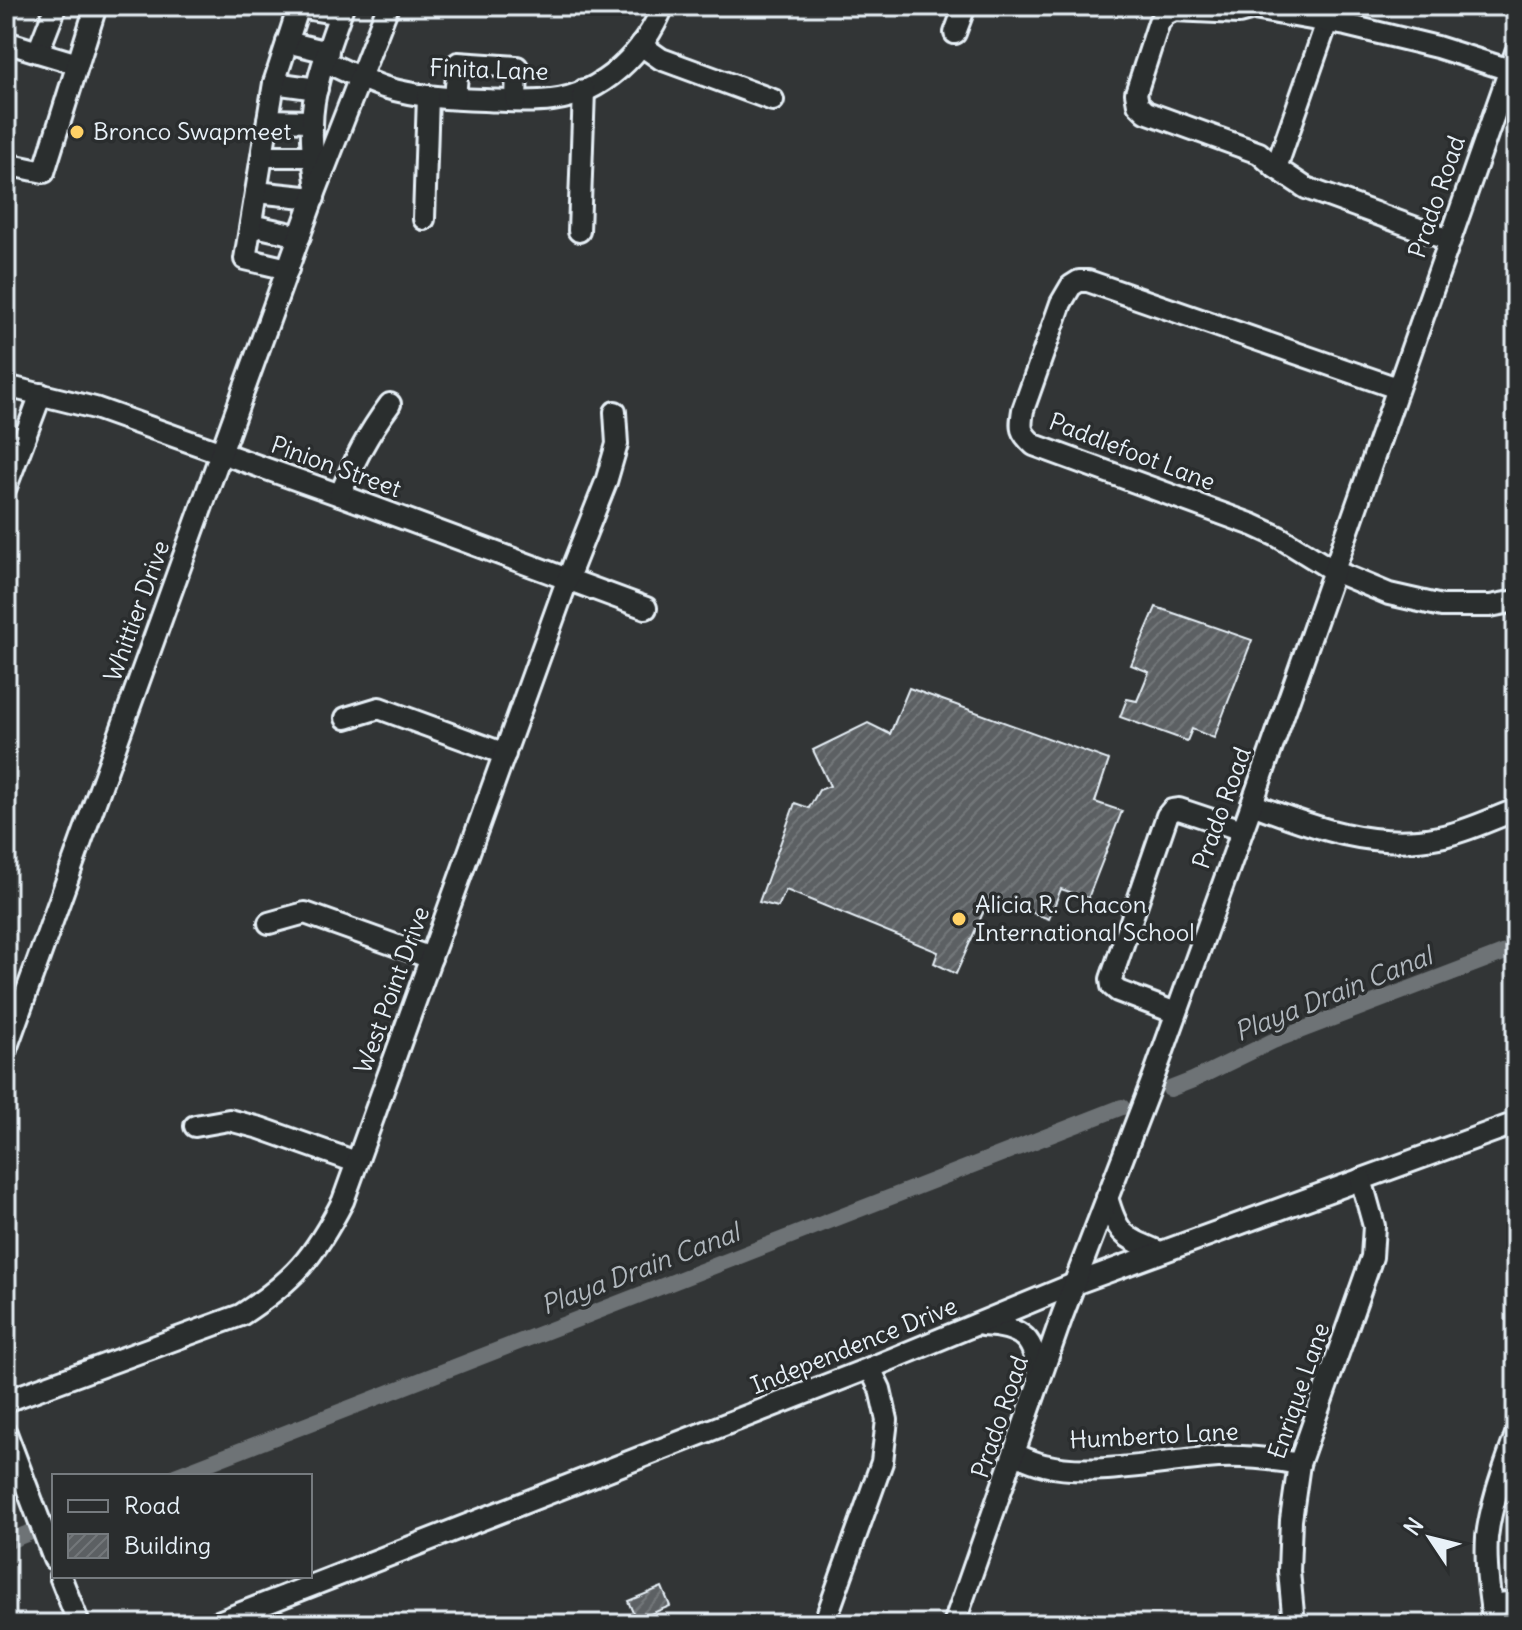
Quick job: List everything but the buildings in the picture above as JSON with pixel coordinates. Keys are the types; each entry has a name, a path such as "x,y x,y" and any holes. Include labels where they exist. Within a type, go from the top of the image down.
{"street":[{"path":"38,52 56,6"},
{"path":"6,164 44,172 96,6"},
{"path":"288,269 245,259 274,83 298,6 342,10"},
{"name":"Whittier Drive","path":"6,1049 315,194 388,6"},
{"name":"Finita Lane","path":"287,42 326,57 385,87 428,96 553,100 573,96 607,78 626,63 651,32 663,6"},
{"path":"955,33 965,6"},
{"path":"1449,240 1306,188 1259,153 1146,112 1138,104 1136,93 1159,22 1174,10 1239,13 1254,9 1513,61"},
{"name":"Whittier Drive","path":"315,194 312,121 317,89 342,10"},
{"path":"1276,168 1327,22"},
{"path":"6,42 78,64"},
{"path":"641,45 661,59 773,100"},
{"name":"Prado Road","path":"954,1624 1074,1284 1154,1076 1252,804 1513,61"},
{"path":"455,98 458,63 517,67 516,101"},
{"path":"274,83 317,89"},
{"path":"579,231 584,90"},
{"path":"424,219 428,96"},
{"path":"268,120 312,121"},
{"path":"262,156 314,156"},
{"path":"256,192 315,194"},
{"path":"251,225 300,236"},
{"name":"Paddlefoot Lane","path":"1397,388 1088,281 1079,281 1071,286 1061,303 1020,428 1034,445 1253,525 1279,537 1334,571 1389,594 1442,606 1490,606 1516,601"},
{"name":"Pinion Street","path":"6,386 95,408 646,608"},
{"path":"6,487 41,394"},
{"path":"340,495 355,458 390,404"},
{"name":"West Point Drive","path":"6,1401 241,1315 273,1294 298,1271 326,1234 343,1201 568,578 606,482 617,444 615,412"},
{"path":"346,718 379,708 505,754"},
{"path":"1252,804 1339,834 1401,840 1439,837 1516,810"},
{"path":"1176,1013 1118,991 1112,986 1111,979 1167,816 1172,810 1179,809 1242,830"},
{"path":"269,923 305,913 431,958"},
{"path":"195,1126 229,1120 356,1162"},
{"name":"Independence Drive","path":"213,1624 870,1368 1074,1284 1516,1123"},
{"name":"Enrique Lane","path":"1294,1624 1289,1571 1291,1520 1299,1464 1372,1257 1374,1226 1361,1179"},
{"path":"1107,1197 1116,1226 1124,1235 1160,1252"},
{"path":"978,1325 1004,1326 1024,1337 1034,1351 1038,1386"},
{"path":"824,1624 882,1462 887,1420 880,1389 870,1368"},
{"path":"6,1433 52,1554"},
{"path":"1516,1434 1493,1507 1487,1535 1486,1566 1492,1614 1516,1602"},
{"name":"Humberto Lane","path":"1015,1454 1056,1468 1093,1469 1209,1457 1252,1457 1299,1464"},
{"path":"61,1578 79,1624"}],"waterway":[{"name":"Playa Drain Canal","path":"1170,1089 1273,1041 1516,948"},
{"name":"Playa Drain Canal","path":"180,1474 1122,1107"},
{"name":"Playa Drain Canal","path":"6,1542 52,1524"}],"place":[{"name":"Bronco Swapmeet","path":"77,132"},
{"name":"Alicia R. Chacon International School","path":"959,919"}]}
